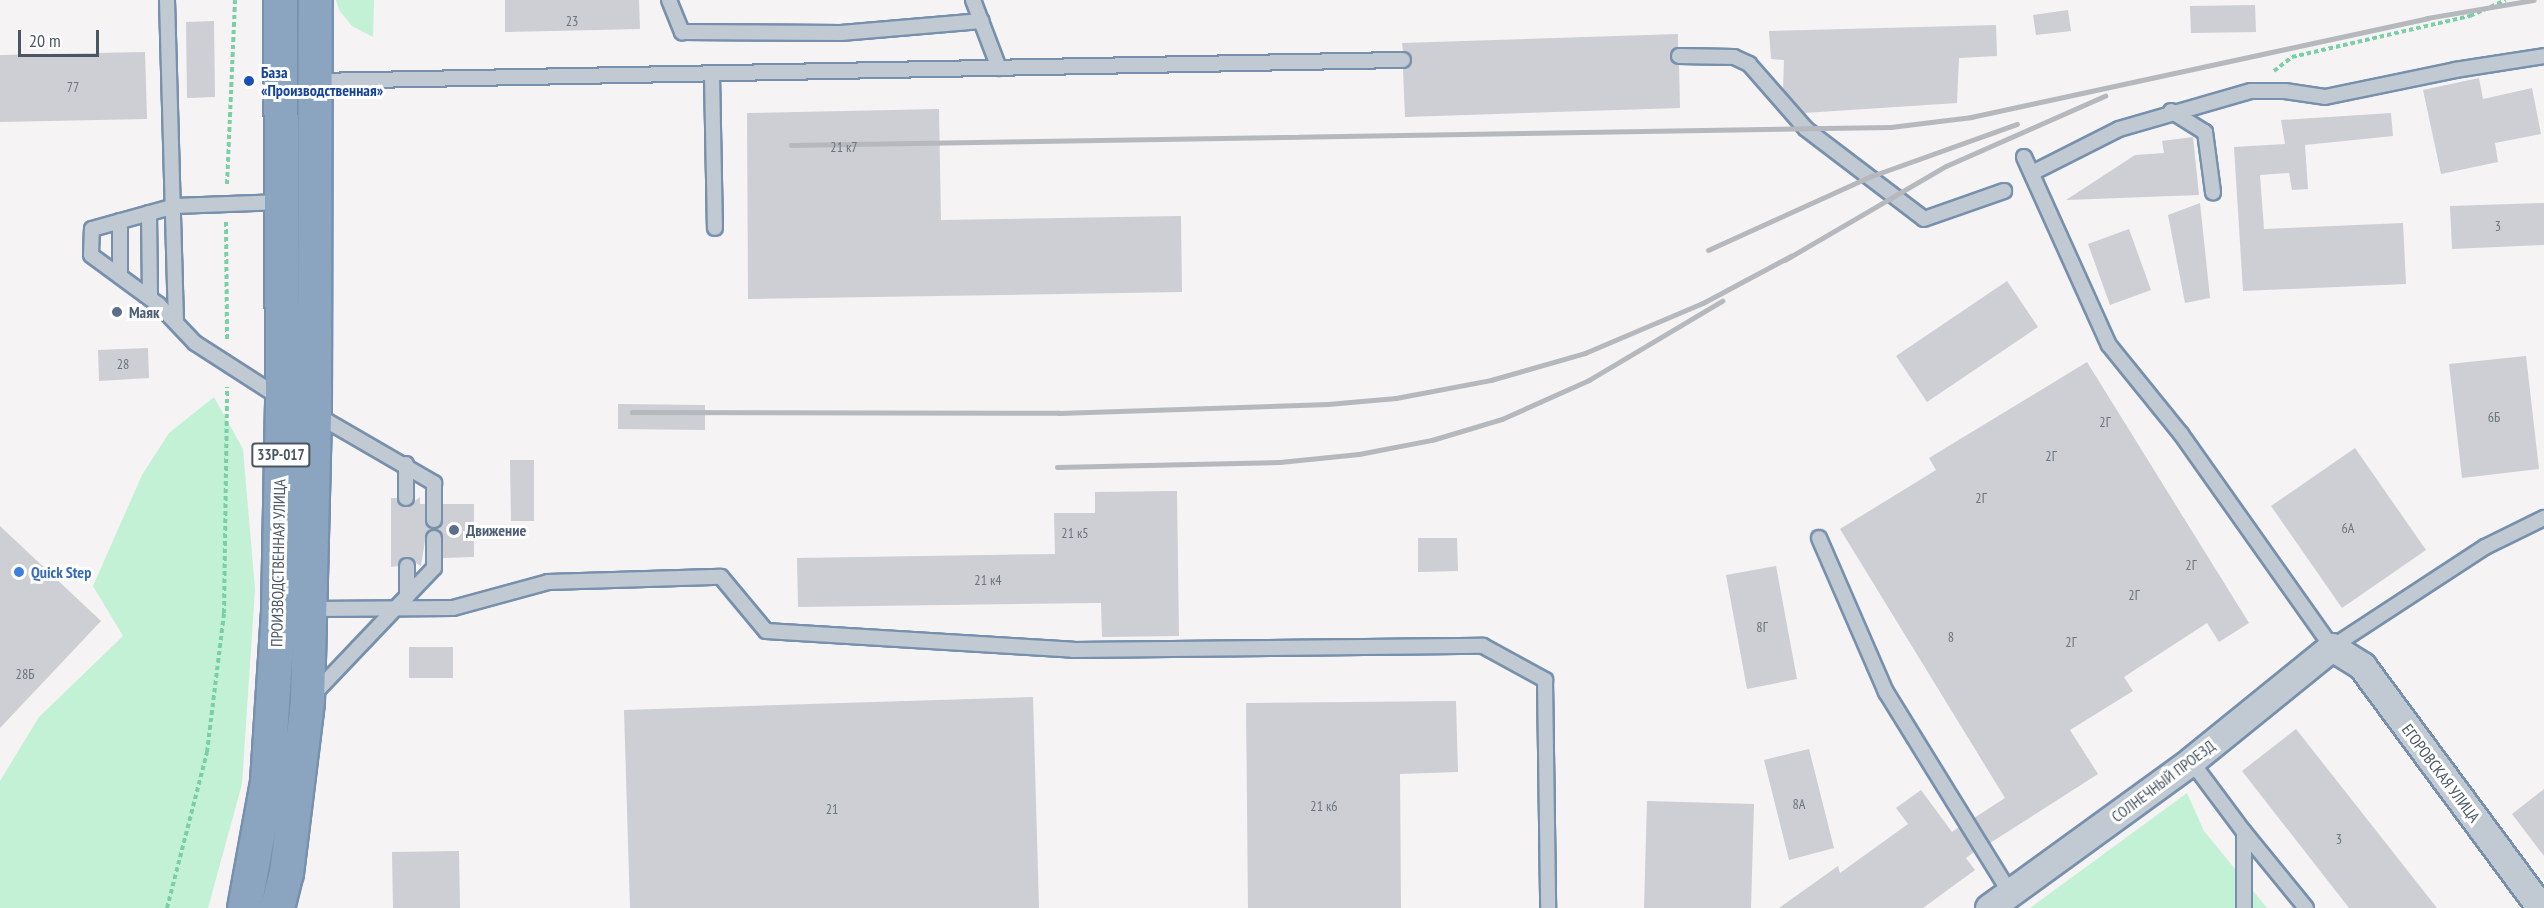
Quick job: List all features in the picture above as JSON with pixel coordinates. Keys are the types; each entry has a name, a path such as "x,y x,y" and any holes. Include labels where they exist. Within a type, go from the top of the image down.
{"highway":[{"name":"ПРОИЗВОДСТВЕННАЯ УЛИЦА","path":"244,908 267,781 274,704 282,399 280,0"},
{"name":"ПРОИЗВОДСТВЕННАЯ УЛИЦА","path":"277,908 286,873 307,701 314,414 315,0"},
{"path":"281,141 316,141"}],"street":[{"name":"СОЛНЕЧНЫЙ ПРОЕЗД","path":"2000,900 2191,762 2332,647"},
{"name":"ЕГОРОВСКАЯ УЛИЦА","path":"2332,647 2362,666 2541,908"}],"lane":[{"path":"167,0 175,206 176,322"},
{"path":"669,0 682,32 841,33 981,21"},
{"path":"973,0 999,68"},
{"path":"1679,56 1734,57 1749,64 1806,129 1924,219 2004,191"},
{"path":"2032,173 2119,129 2171,111 2251,91 2285,91 2325,98 2455,70 2544,56"},
{"path":"316,81 1403,60"},
{"path":"712,75 715,228"},
{"path":"2171,111 2205,132 2213,192"},
{"path":"2024,157 2109,345 2181,434 2332,647 2486,547 2544,518"},
{"path":"282,202 226,201 175,206 120,221 92,229 91,255 150,298 195,343 282,399"},
{"path":"149,213 150,298"},
{"path":"120,221 120,276"},
{"path":"314,414 434,483 434,520"},
{"path":"406,465 406,498"},
{"path":"307,701 434,568 434,538"},
{"path":"1819,538 1886,692 2000,900"},
{"path":"407,566 407,596"},
{"path":"310,609 453,608 548,582 721,577 766,631 1073,650 1483,646 1545,680 1548,908"},
{"path":"2191,762 2306,908"},
{"path":"2244,832 2244,908"}],"path":[{"path":"167,908 207,752 224,613 226,201 235,0"},
{"path":"2251,91 2292,57 2470,16 2506,0"}],"green space":[{"path":"336,0 374,0 373,37 352,26 339,10"},
{"path":"214,397 243,449 255,589 242,784 208,908 0,908 0,781 39,717 123,636 93,586 142,475 169,433"},
{"path":"2187,793 2204,831 2267,908 2030,908"}],"building":[{"path":"505,0 639,0 640,29 505,32"},
{"path":"2255,5 2256,32 2191,33 2190,6"},
{"path":"2068,10 2071,31 2036,35 2033,15"},
{"path":"214,21 215,97 187,98 186,22"},
{"path":"1996,25 1997,56 1959,58 1957,103 1804,113 1783,90 1784,60 1771,59 1769,31"},
{"path":"1678,34 1678,47 1670,56 1679,65 1680,108 1405,117 1403,69 1412,59 1403,51 1402,43"},
{"path":"145,52 147,119 0,122 0,55"},
{"path":"2479,78 2483,99 2532,88 2541,134 2495,143 2498,162 2441,174 2423,90"},
{"path":"939,109 941,220 1181,216 1182,292 748,299 747,113"},
{"path":"2391,113 2393,136 2305,145 2308,189 2292,190 2289,173 2260,175 2264,229 2403,223 2406,284 2243,291 2234,147 2285,144 2281,120"},
{"path":"2193,137 2199,195 2066,200 2135,155 2164,153 2162,141"},
{"path":"2200,203 2210,298 2185,303 2168,215"},
{"path":"2544,203 2544,245 2452,249 2450,206"},
{"path":"2129,229 2151,290 2110,305 2088,244"},
{"path":"2007,281 2038,327 1927,402 1896,356"},
{"path":"148,348 149,378 99,381 98,350"},
{"path":"2526,356 2539,469 2462,478 2449,364"},
{"path":"2087,362 2249,623 2219,642 2207,623 2124,677 2133,691 2070,730 2098,774 1990,843 1974,818 2005,798 1840,529 1936,470 1929,458"},
{"path":"618,404 705,405 705,430 618,429"},
{"path":"2355,448 2426,550 2342,608 2271,506"},
{"path":"510,460 534,460 534,521 511,521"},
{"path":"1177,491 1179,636 1102,637 1101,603 798,607 797,558 1055,554 1054,513 1095,513 1095,492"},
{"path":"420,497 420,504 425,504 426,524 433,529 426,534 421,566 406,557 398,566 391,567 391,498 397,498 407,507"},
{"path":"443,504 474,504 474,557 443,558 442,534 433,529 442,524"},
{"path":"0,526 101,621 0,728"},
{"path":"1418,538 1457,538 1458,571 1418,572"},
{"path":"1776,566 1797,679 1747,689 1726,575"},
{"path":"409,647 453,647 453,678 409,678"},
{"path":"1033,697 1039,908 630,908 624,710"},
{"path":"1456,701 1458,772 1400,774 1401,908 1248,908 1246,703"},
{"path":"2296,729 2437,908 2349,908 2242,771"},
{"path":"1809,749 1834,848 1789,860 1764,760"},
{"path":"2544,789 2544,856 2512,814"},
{"path":"1921,790 1952,832 1959,827 1974,852 1966,858 1975,870 1923,908 1779,908 1838,866 1840,873 1908,824 1896,808"},
{"path":"1647,801 1754,804 1751,908 1644,908"},
{"path":"459,851 460,908 393,908 392,852"}],"railway":[{"path":"791,145 1891,127 1971,117 2427,18 2533,0"},
{"path":"1785,260 1946,166 2105,96"},
{"path":"1708,250 1869,177 2017,124"},
{"path":"632,412 1059,413 1328,404 1396,398 1491,380 1585,353 1703,303 1791,256"},
{"path":"1057,467 1280,462 1359,454 1432,440 1502,419 1589,380 1722,301"}],"place":[{"name":"База «Производственная»","path":"249,81"},
{"name":"Маяк","path":"117,312"},
{"name":"Движение","path":"454,530"},
{"name":"Quick Step","path":"19,572"}]}
